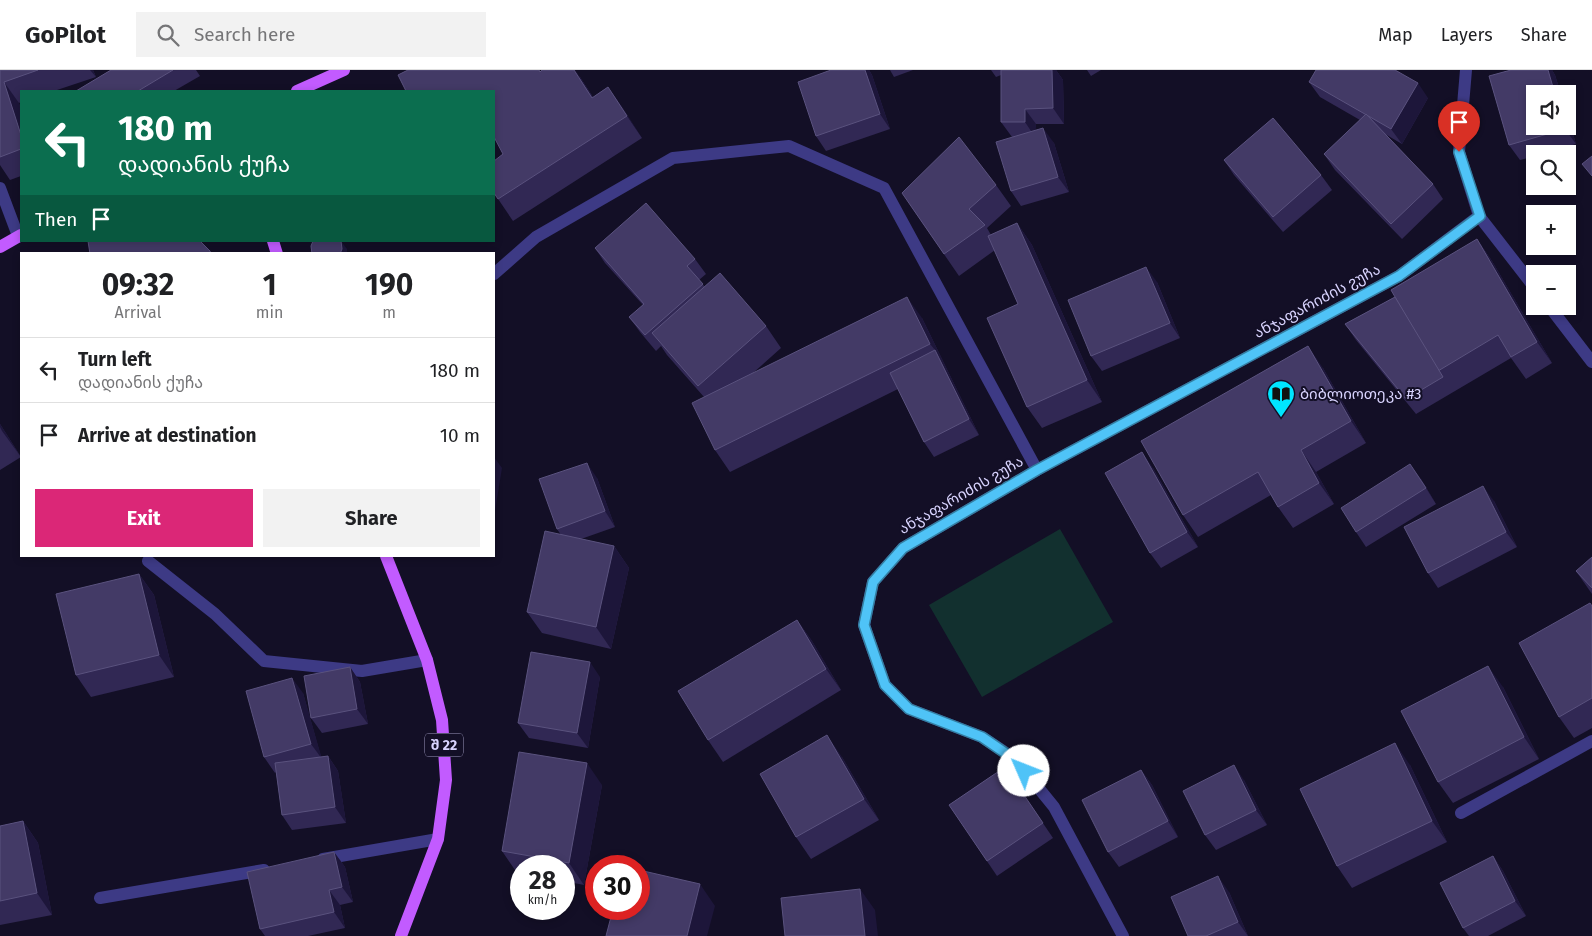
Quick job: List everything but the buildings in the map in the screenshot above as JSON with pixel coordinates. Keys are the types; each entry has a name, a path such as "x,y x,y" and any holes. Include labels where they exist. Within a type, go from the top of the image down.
{"main road":[{"path":"299,90 344,70"},
{"path":"0,247 20,236"},
{"name":"შ 22","path":"386,557 427,660 442,720 446,780 438,839 401,936"}],"street":[{"path":"1466,70 1459,152 1480,216 1526,276"},
{"path":"495,273 536,237 673,158 789,146 884,188 1037,470"},
{"path":"0,188 20,236"},
{"name":"ანჯაფარიძის ჷუჩა","path":"1123,936 1054,807 1014,759 982,737 909,709 885,685 864,625 873,582 903,548 1037,470 1399,276 1480,216"},
{"path":"1556,315 1592,362"},
{"path":"148,562 215,614 264,661 362,671 427,660"},
{"path":"1461,813 1592,741"},
{"path":"313,861 438,839"},
{"path":"100,898 274,868"}],"green space":[{"path":"1060,529 1113,622 982,697 929,605"}],"place":[{"name":"ბიბლიოთეკა #3","path":"1281,418"}],"route":[{"path":"1024,771 1014,759 982,737 909,709 885,685 864,625 873,582 903,548 1037,470 1399,276 1480,216 1459,152"}]}
